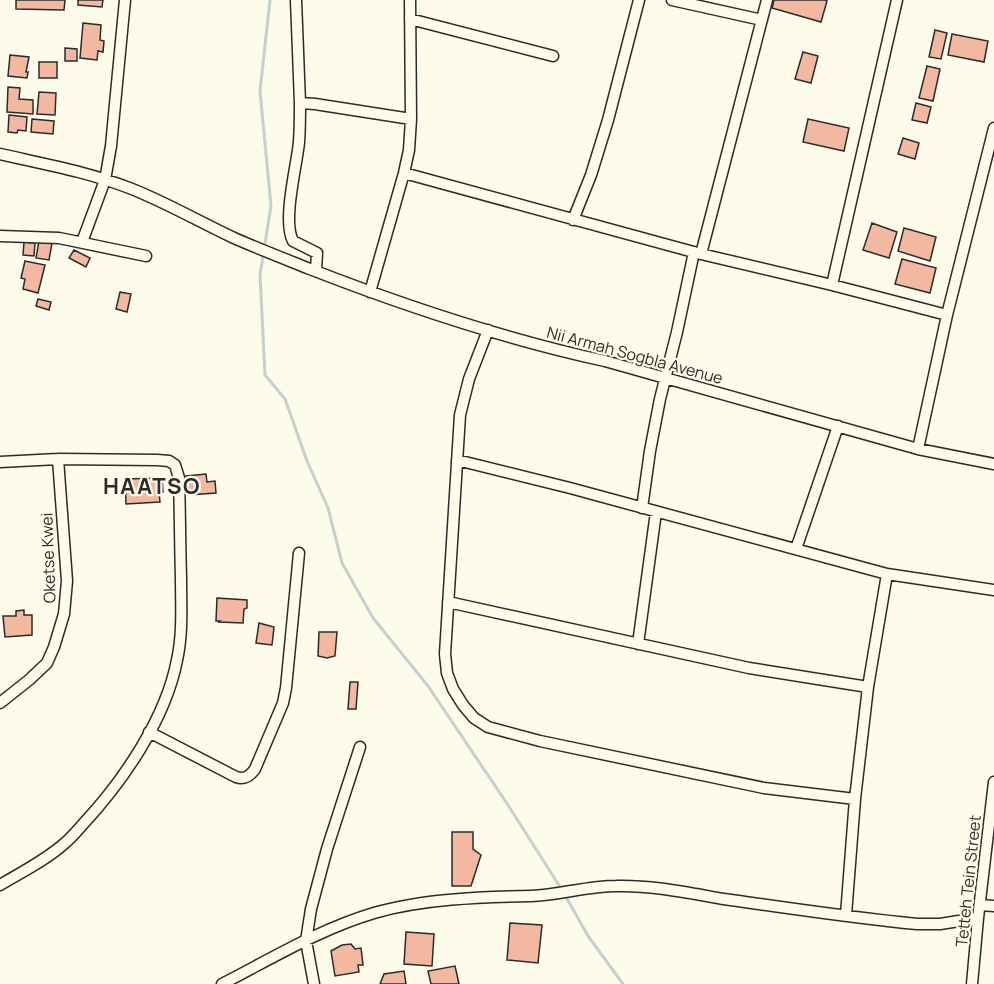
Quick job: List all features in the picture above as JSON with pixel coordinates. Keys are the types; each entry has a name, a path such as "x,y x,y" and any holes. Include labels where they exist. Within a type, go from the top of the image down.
{"street":[{"path":"82,242 105,180 115,118 125,0"},
{"path":"296,0 300,103 299,142 289,231 293,241 317,253 316,271"},
{"path":"370,292 405,173 409,150 410,0"},
{"path":"573,220 591,176 608,120 639,0"},
{"path":"672,0 762,20"},
{"path":"642,508 660,399 697,253 767,0"},
{"path":"832,285 897,0"},
{"path":"410,19 553,56"},
{"path":"300,103 411,119"},
{"path":"918,449 946,315 994,128"},
{"name":"Nii Armah Sogbla Avenue","path":"0,154 61,167 132,189 236,238 316,271 370,292 488,330 918,449 994,464"},
{"path":"405,173 697,253 946,315"},
{"path":"0,236 59,238 146,256"},
{"path":"488,330 469,379 460,415 456,460 445,654 447,672 453,689 463,705 474,718 488,727 540,741 764,788 855,799"},
{"path":"796,549 838,426"},
{"path":"0,462 58,459 169,461 178,471 179,478 180,547 180,640 177,660 164,703 149,732 103,803 66,842 0,885"},
{"name":"Oketse Kwei","path":"0,703 30,681 47,663 64,614 67,581 58,459"},
{"path":"456,460 570,488 887,574 994,590"},
{"path":"638,644 656,512"},
{"path":"149,732 236,777 249,776 255,769 283,703 299,553"},
{"path":"846,915 855,799 868,687 887,574"},
{"path":"448,602 749,668 868,687"},
{"path":"314,984 306,941 311,909 360,747"},
{"name":"Tetteh Tein Street","path":"972,984 994,782"},
{"path":"222,984 306,941 375,913 405,906 462,899 549,895 591,887 616,885 651,888 917,924 940,924 978,918"},
{"path":"980,906 994,906"}],"building":[{"path":"16,0 65,0 64,10 16,9"},
{"path":"78,0 103,0 102,7 78,5"},
{"path":"774,0 827,1 821,22 772,8"},
{"path":"83,23 101,25 100,40 104,41 103,52 98,51 97,60 80,58"},
{"path":"935,30 947,33 941,59 929,57"},
{"path":"952,34 988,41 984,62 948,55"},
{"path":"65,48 77,49 77,61 65,61"},
{"path":"803,52 818,56 811,83 795,79"},
{"path":"10,55 29,57 27,78 8,76"},
{"path":"39,62 57,62 57,78 39,78"},
{"path":"927,66 940,69 933,101 919,98"},
{"path":"8,87 20,88 19,99 33,100 33,114 7,112"},
{"path":"39,92 56,93 55,115 37,114"},
{"path":"916,103 931,107 927,123 912,120"},
{"path":"9,115 27,117 26,131 8,132"},
{"path":"32,119 54,121 53,134 31,132"},
{"path":"808,119 849,128 844,151 803,142"},
{"path":"903,138 919,143 915,159 898,154"},
{"path":"872,223 897,232 889,258 863,250"},
{"path":"904,228 936,237 930,261 898,251"},
{"path":"39,241 52,243 49,260 36,258"},
{"path":"24,242 35,243 34,256 23,255"},
{"path":"74,250 90,258 86,267 69,258"},
{"path":"902,259 936,268 930,293 895,284"},
{"path":"25,261 45,265 38,293 23,289 25,279 21,278"},
{"path":"120,292 131,294 127,312 116,309"},
{"path":"38,299 51,302 49,310 36,306"},
{"path":"206,474 207,482 215,481 216,493 189,495 186,476"},
{"path":"162,478 163,492 159,492 160,502 126,504 125,479"},
{"path":"217,598 247,600 243,623 216,621"},
{"path":"24,610 24,615 32,615 32,635 5,637 3,616 16,616 16,611"},
{"path":"259,623 274,627 272,645 256,643"},
{"path":"319,632 337,632 335,656 327,658 318,656"},
{"path":"350,682 358,682 356,709 348,709"},
{"path":"452,832 473,832 473,849 481,855 471,886 452,886"},
{"path":"510,923 542,925 538,963 507,960"},
{"path":"406,932 434,934 432,966 404,964"},
{"path":"351,944 355,949 361,948 363,965 358,965 359,972 335,976 331,951 342,945"},
{"path":"455,966 459,984 431,984 428,971"},
{"path":"404,971 406,984 380,984 384,974"}],"waterway":[{"path":"270,0 260,91 271,206 260,275 265,375 285,399 307,461 328,508 342,563 373,618 428,686 562,890"},
{"path":"565,895 588,936 623,984"}],"district":[{"name":"HAATSO","path":"152,486"}]}
